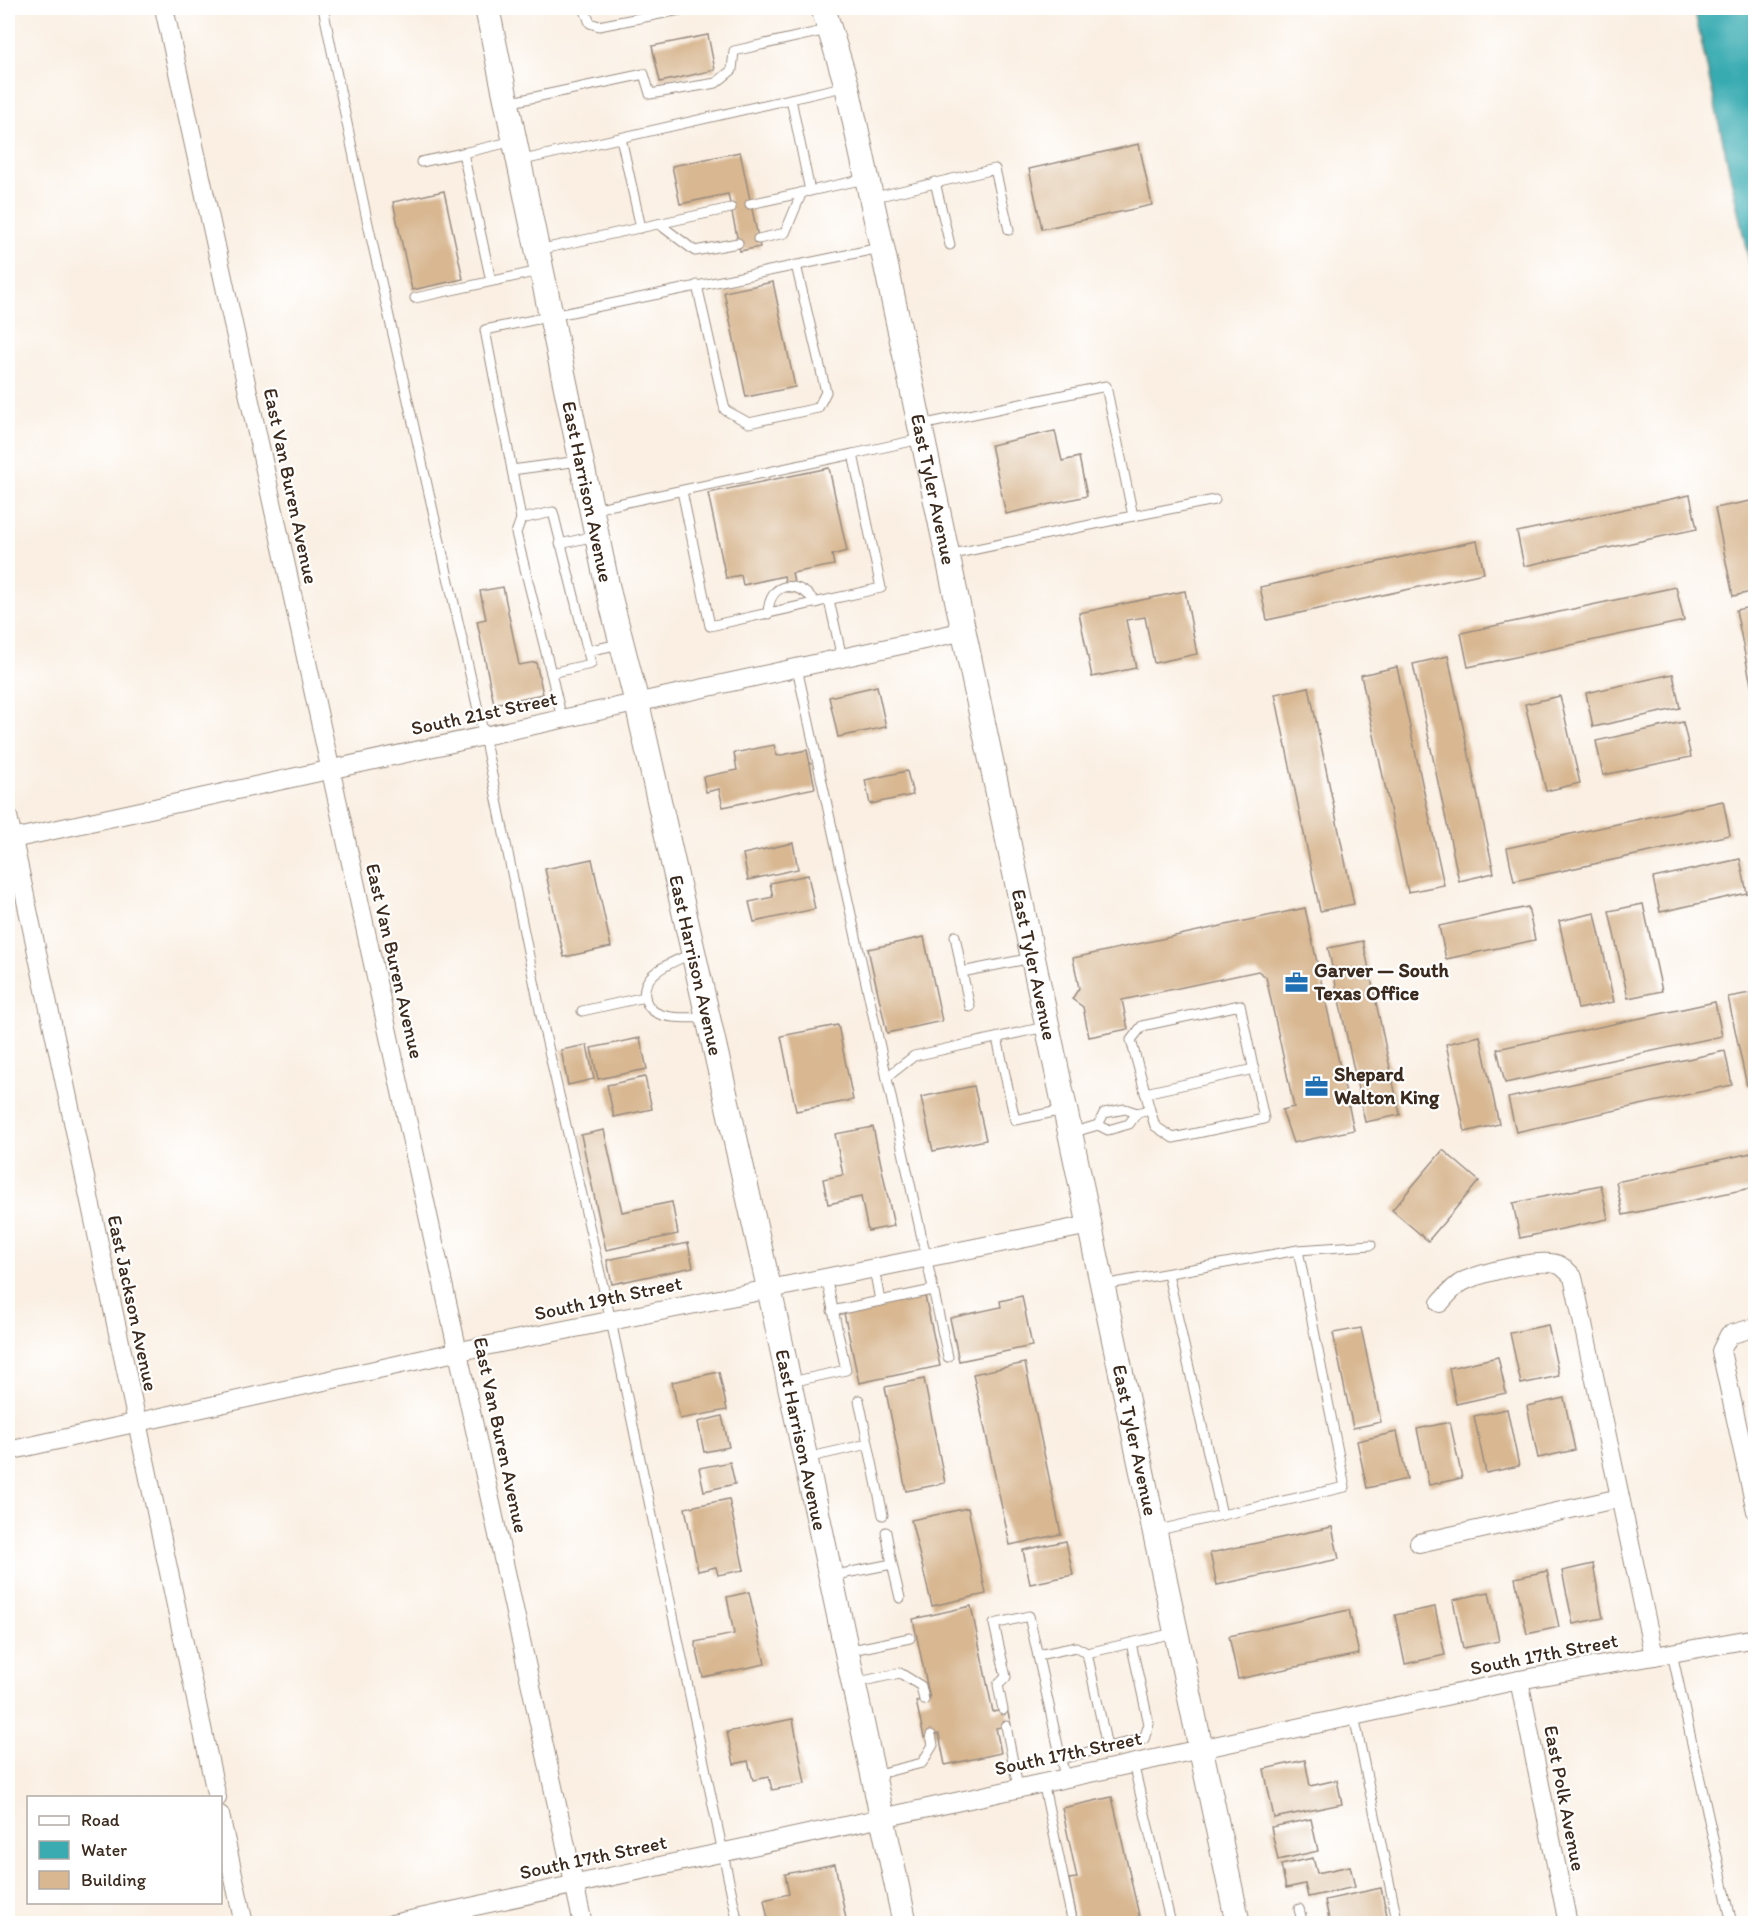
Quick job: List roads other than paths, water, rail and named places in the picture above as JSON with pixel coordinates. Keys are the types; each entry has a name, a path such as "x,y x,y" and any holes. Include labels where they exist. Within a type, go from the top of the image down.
{"main road":[{"name":"East Harrison Avenue","path":"487,8 591,509 769,1288 904,1923"},
{"name":"East Tyler Avenue","path":"826,18 847,86 922,431 1238,1923"}],"street":[{"name":"East Van Buren Avenue","path":"164,8 329,769 460,1352 583,1923"},
{"name":"South 21st Street","path":"10,839 965,632"},
{"name":"East Jackson Avenue","path":"8,816 10,839 217,1796"},
{"name":"South 19th Street","path":"8,1450 460,1352 1090,1225"},
{"path":"1440,1303 1454,1287 1464,1281 1536,1263 1548,1262 1561,1265 1573,1277 1620,1498 1663,1655"},
{"path":"1755,1327 1729,1335 1721,1351 1752,1481 1755,1511"},
{"path":"1419,1543 1620,1498"},
{"name":"South 17th Street","path":"392,1923 1519,1680 1755,1638"},
{"name":"East Polk Avenue","path":"1519,1680 1568,1923"},
{"path":"222,1824 244,1923"}],"lane":[{"path":"323,8 366,215 484,736 546,1036 611,1321 738,1923"},
{"path":"584,8 590,23 599,26 690,8"},
{"path":"507,103 644,74 650,94 716,82 732,70 734,51 826,18"},
{"path":"421,162 463,153 517,151 621,138 847,86"},
{"path":"758,238 785,233 806,192 791,99"},
{"path":"621,138 641,228"},
{"path":"463,153 490,281"},
{"path":"750,204 806,192 935,182 995,169 1009,230"},
{"path":"935,182 950,245"},
{"path":"415,298 490,281 540,260 641,228 731,208"},
{"path":"659,224 695,251 738,243"},
{"path":"562,719 516,533 521,519 485,330 882,247"},
{"path":"698,285 725,410 749,423 819,408 825,392 796,265"},
{"path":"591,509 853,454 922,431 1106,386 1133,516"},
{"path":"682,491 710,626 768,614 881,588 853,454"},
{"path":"512,470 581,461"},
{"path":"948,555 1215,500"},
{"path":"521,519 553,512 591,664 551,673"},
{"path":"560,544 597,535"},
{"path":"768,614 768,604 774,592 794,585 807,590 816,603"},
{"path":"829,600 842,658"},
{"path":"587,651 621,644"},
{"path":"797,668 933,1290 932,1306 948,1357"},
{"path":"955,936 970,1006"},
{"path":"693,953 660,968 648,980 645,997 647,1004 654,1012 667,1016 708,1018"},
{"path":"962,972 1034,957"},
{"path":"582,1011 645,997"},
{"path":"1240,1005 1254,1069 1264,1119 1173,1138 1155,1126 1131,1040 1142,1026 1240,1005"},
{"path":"887,1077 914,1056 1048,1026"},
{"path":"997,1038 1015,1120 1066,1109"},
{"path":"1145,1093 1254,1069"},
{"path":"1098,1125 1104,1113 1125,1109 1137,1113 1150,1110"},
{"path":"1071,1133 1098,1125 1108,1130 1129,1124 1137,1113"},
{"path":"1103,1285 1298,1250 1371,1245"},
{"path":"1155,1531 1345,1487 1298,1250"},
{"path":"874,1268 880,1301"},
{"path":"1168,1274 1222,1515"},
{"path":"789,1382 846,1370 826,1277"},
{"path":"832,1311 909,1297 933,1290"},
{"path":"859,1400 883,1515"},
{"path":"805,1458 868,1444"},
{"path":"886,1532 900,1598"},
{"path":"831,1576 892,1564"},
{"path":"1003,1710 998,1685 1006,1677 994,1624 1029,1616 1065,1778"},
{"path":"1038,1655 1076,1647 1087,1653 1176,1632"},
{"path":"847,1651 910,1638"},
{"path":"1061,1759 1144,1739 1149,1724 1131,1643"},
{"path":"1087,1653 1107,1747"},
{"path":"1663,1655 1732,1923"},
{"path":"854,1683 900,1673 921,1686 924,1700"},
{"path":"1354,1716 1398,1923"},
{"path":"1006,1726 1018,1787"},
{"path":"874,1775 922,1763 933,1745 931,1735"},
{"path":"1133,1762 1171,1923"},
{"path":"1043,1782 1073,1923"},
{"path":"1299,1909 1303,1923"}],"water":[{"path":"1694,8 1755,8 1755,289"}],"place":[{"name":"Garver — South Texas Office","path":"1296,982"},
{"name":"Shepard Walton King","path":"1316,1086"}]}
